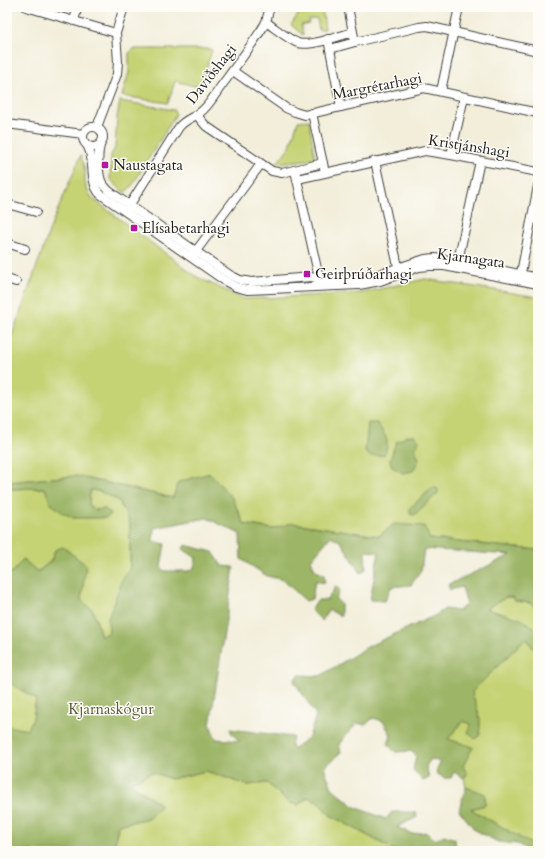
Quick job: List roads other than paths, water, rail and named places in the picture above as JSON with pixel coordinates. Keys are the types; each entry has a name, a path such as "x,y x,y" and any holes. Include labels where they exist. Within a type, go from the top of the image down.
{"street":[{"path":"26,7 116,33"},
{"path":"74,20 78,7"},
{"path":"97,127 117,74 118,62 116,33 124,7"},
{"name":"Daviðshagi","path":"127,209 179,127 188,119 198,115 204,110 233,71 266,22 268,10 271,7"},
{"path":"348,7 355,42"},
{"path":"441,92 459,7"},
{"path":"266,22 292,40 299,43 310,44 353,32"},
{"path":"330,49 419,27 431,27 538,51"},
{"path":"328,39 341,107"},
{"name":"Margrétarhagi","path":"233,71 286,108 305,115 424,88 538,113"},
{"path":"451,155 464,97"},
{"path":"312,113 325,172"},
{"path":"198,115 206,126 272,172 282,173 323,163"},
{"path":"7,124 83,134"},
{"path":"88,127 97,127 102,132 103,140 96,147 90,147 83,140 83,134 88,127"},
{"name":"Kjarnagata","path":"101,143 98,153 102,182 104,186 127,209"},
{"name":"Kjarnagata","path":"87,145 90,150 94,183 104,198 127,209 194,255 225,281 236,287 247,290 369,284 380,281 425,259 435,258 457,265 520,277 538,278"},
{"name":"Kristjánshagi","path":"297,179 425,151 538,172"},
{"path":"376,161 399,271"},
{"path":"457,265 480,161"},
{"path":"194,255 260,164"},
{"path":"295,170 321,287"},
{"path":"520,277 538,186"},
{"path":"7,204 36,212"},
{"path":"7,243 25,249"},
{"name":"Kjarnagata","path":"194,255 240,280 251,282 311,277 327,280 358,278 399,271"},
{"name":"Kjarnagata","path":"520,277 538,284"},
{"path":"7,279 16,282"}],"place":[{"name":"Naustagata","path":"105,165"},
{"name":"Elísabetarhagi","path":"134,228"},
{"name":"Geirþrúðarhagi","path":"307,274"}],"park label":[{"name":"Kjarnaskógur","path":"111,709"}]}
